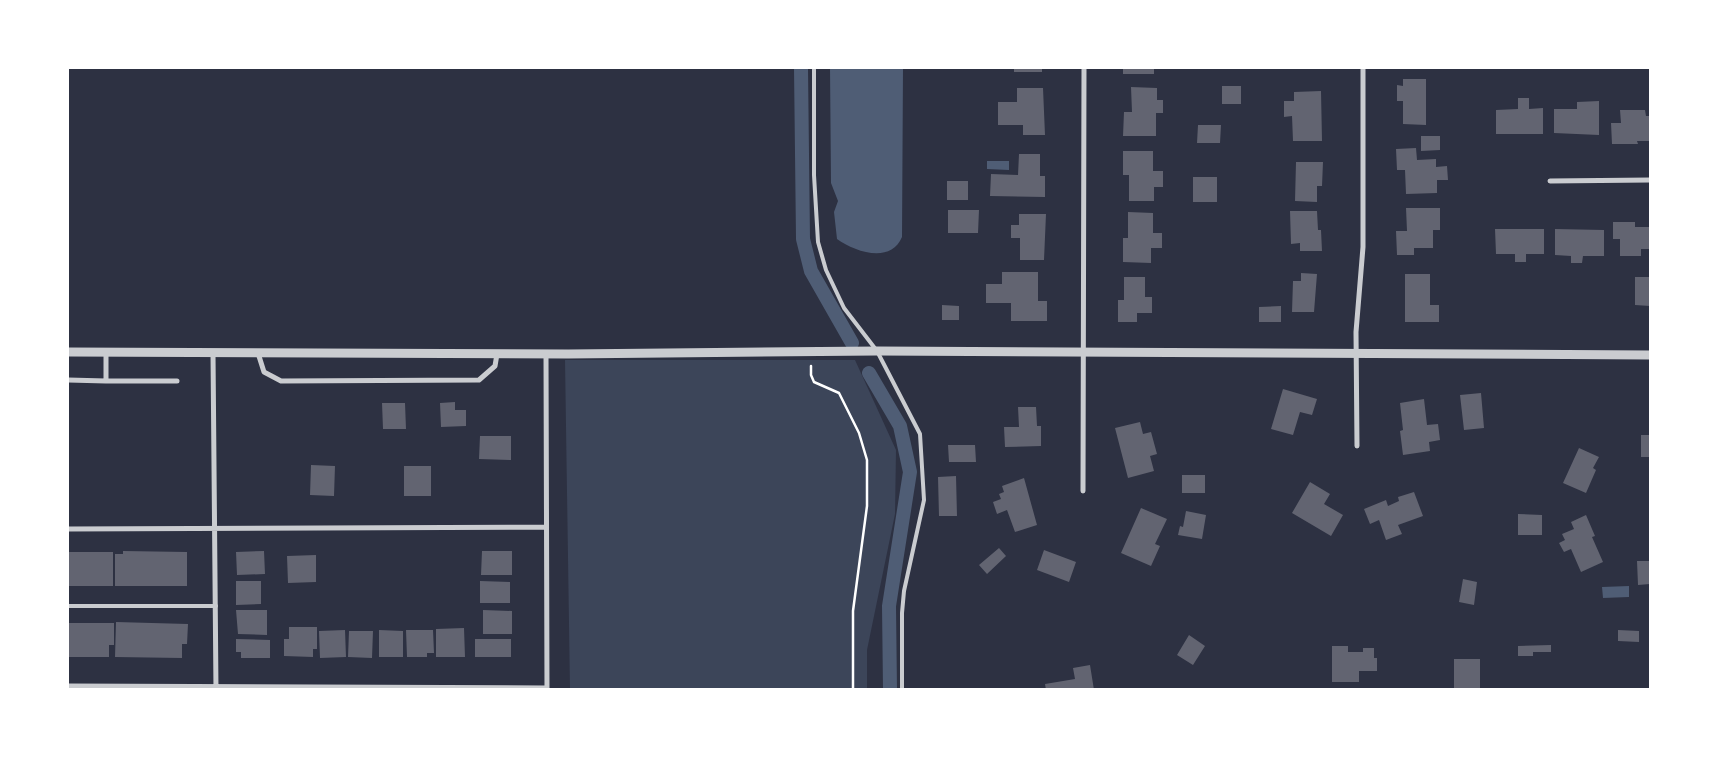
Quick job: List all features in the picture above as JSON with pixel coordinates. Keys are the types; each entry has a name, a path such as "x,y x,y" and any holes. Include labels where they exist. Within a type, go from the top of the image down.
{"street":[{"path":"1084,68 1084,491"},
{"path":"1357,446 1357,305 1363,247 1363,68"},
{"path":"1550,181 1650,180"},
{"path":"68,352 546,354 877,351 1650,355"},
{"path":"106,352 106,381"},
{"path":"213,353 216,688"},
{"path":"258,353 264,372 282,381 479,380 495,366 497,354"},
{"path":"68,686 547,689 546,354"},
{"path":"68,380 177,382"},
{"path":"68,529 546,527"}],"lane":[{"path":"814,68 814,175 818,242 826,270 844,308 877,351 920,434 924,500 904,591 902,614 902,690"},
{"path":"68,606 216,606"}],"path":[{"path":"811,366 811,375 814,382 838,393 851,414 867,460 868,496 853,611 853,690"}],"shaded area":[{"path":"830,68 903,68 902,237 890,251 872,253 863,251 837,239 834,212 838,201 831,183"},
{"path":"987,161 1009,161 1009,170 987,169"},
{"path":"565,360 855,360 896,450 895,514 867,650 867,689 570,689"},
{"path":"1629,586 1629,597 1603,598 1602,587"}],"building":[{"path":"1014,68 1042,68 1042,72 1014,72"},
{"path":"1123,68 1154,68 1154,74 1123,74"},
{"path":"1403,79 1426,79 1426,125 1403,124 1403,101 1397,101 1397,85 1403,86"},
{"path":"1222,86 1241,86 1241,104 1222,104"},
{"path":"1131,87 1157,88 1157,100 1163,100 1163,113 1156,113 1156,136 1123,136 1124,112 1132,112"},
{"path":"1017,88 1043,88 1045,135 1023,135 1023,125 998,125 998,102 1017,102"},
{"path":"1321,91 1322,141 1293,141 1292,116 1284,117 1284,101 1294,101 1294,92"},
{"path":"1518,98 1529,98 1529,109 1543,108 1543,134 1496,134 1496,110 1518,109"},
{"path":"1599,101 1599,135 1554,133 1554,109 1577,109 1577,102"},
{"path":"1620,110 1645,110 1646,116 1650,116 1650,141 1637,141 1638,144 1612,144 1611,123 1621,123"},
{"path":"1198,125 1221,125 1220,143 1197,143"},
{"path":"1421,136 1440,136 1440,150 1421,151"},
{"path":"1416,148 1417,160 1436,159 1436,167 1447,166 1448,180 1437,180 1437,193 1406,194 1405,170 1397,170 1396,149"},
{"path":"1123,151 1153,151 1153,171 1163,171 1163,187 1154,187 1154,201 1129,201 1129,175 1123,175"},
{"path":"1019,154 1040,154 1040,176 1045,176 1045,197 990,196 991,174 1018,175"},
{"path":"1296,162 1323,162 1322,186 1317,186 1317,202 1295,201"},
{"path":"1193,177 1217,177 1217,202 1193,202"},
{"path":"947,181 968,181 968,200 947,200"},
{"path":"1406,208 1440,208 1440,230 1433,230 1433,248 1414,248 1414,255 1397,255 1396,231 1407,231"},
{"path":"948,210 979,210 978,233 948,233"},
{"path":"1290,211 1317,211 1318,230 1321,230 1322,251 1300,251 1300,243 1291,244"},
{"path":"1128,212 1153,213 1153,233 1162,233 1162,248 1151,248 1151,263 1123,262 1123,238 1128,238"},
{"path":"1019,214 1046,214 1044,260 1020,260 1020,238 1011,238 1011,225 1019,225"},
{"path":"1613,222 1635,222 1635,227 1650,227 1650,249 1641,249 1641,256 1620,256 1620,239 1613,239"},
{"path":"1495,229 1544,229 1544,254 1526,254 1526,262 1515,262 1515,254 1496,254"},
{"path":"1555,229 1604,230 1604,256 1583,256 1582,263 1571,263 1571,256 1555,255"},
{"path":"1002,272 1038,272 1038,301 1047,301 1047,321 1011,321 1011,303 986,303 986,284 1002,284"},
{"path":"1301,273 1317,274 1314,312 1292,312 1293,281 1301,281"},
{"path":"1405,274 1430,274 1430,305 1439,305 1439,322 1405,322"},
{"path":"1124,277 1145,277 1145,297 1152,297 1152,313 1137,313 1137,322 1118,322 1118,300 1124,300"},
{"path":"1635,277 1650,277 1650,306 1635,305"},
{"path":"942,305 959,306 959,320 942,320"},
{"path":"1281,306 1281,322 1259,322 1259,307"},
{"path":"1283,389 1317,399 1312,415 1300,412 1293,435 1271,429"},
{"path":"1481,393 1484,428 1464,430 1460,395"},
{"path":"1424,399 1427,425 1438,424 1440,440 1429,442 1430,451 1403,455 1400,431 1403,430 1400,403"},
{"path":"455,402 455,410 466,410 466,426 441,427 440,403"},
{"path":"382,403 405,403 406,429 383,429"},
{"path":"1018,407 1036,407 1037,426 1041,426 1041,446 1005,447 1004,427 1019,427"},
{"path":"1140,422 1143,434 1151,432 1157,454 1150,456 1154,471 1128,478 1115,428"},
{"path":"1641,435 1650,435 1650,457 1641,457"},
{"path":"480,436 511,436 511,460 479,459"},
{"path":"948,445 975,445 976,462 949,462"},
{"path":"1579,448 1599,457 1593,468 1596,470 1586,493 1563,483"},
{"path":"311,465 335,466 334,496 310,495"},
{"path":"404,466 431,466 431,496 404,496"},
{"path":"1182,475 1205,475 1205,493 1182,493"},
{"path":"956,476 957,516 939,516 938,477"},
{"path":"1024,478 1037,525 1015,532 1007,510 997,514 993,502 1001,499 999,494 1004,492 1002,486"},
{"path":"1310,482 1330,494 1324,504 1343,515 1331,536 1292,513"},
{"path":"1414,492 1423,516 1398,525 1402,534 1386,540 1379,520 1370,524 1364,509 1386,500 1388,506 1399,501 1398,497"},
{"path":"1141,508 1167,519 1155,544 1160,546 1151,566 1121,553"},
{"path":"1186,511 1206,515 1202,539 1178,535 1180,526 1183,527"},
{"path":"1518,514 1542,515 1542,535 1518,535"},
{"path":"1586,515 1595,536 1592,537 1603,562 1581,572 1571,549 1564,552 1559,543 1565,540 1562,534 1574,529 1571,522"},
{"path":"999,548 1006,556 987,574 979,565"},
{"path":"1044,550 1076,562 1069,582 1037,570"},
{"path":"123,551 187,552 187,586 115,586 115,554 123,554"},
{"path":"264,551 265,574 237,575 236,552"},
{"path":"482,551 512,551 512,575 481,575"},
{"path":"68,552 113,552 113,586 68,586"},
{"path":"316,555 316,582 288,583 287,556"},
{"path":"1637,561 1650,561 1650,584 1638,585"},
{"path":"1463,579 1477,582 1474,605 1459,602"},
{"path":"236,581 261,581 261,604 236,605"},
{"path":"480,581 510,582 510,603 480,603"},
{"path":"236,610 267,610 267,635 238,634"},
{"path":"483,610 512,611 512,634 483,634"},
{"path":"116,622 188,624 187,644 182,644 182,658 115,657"},
{"path":"68,623 114,623 114,645 109,645 109,657 68,657"},
{"path":"289,627 317,627 317,649 313,649 313,657 284,656 284,639 289,639"},
{"path":"464,628 465,657 436,657 436,629"},
{"path":"345,630 346,657 320,658 319,631"},
{"path":"379,630 403,631 403,657 379,657"},
{"path":"406,630 433,630 434,653 427,653 427,657 407,657"},
{"path":"1618,630 1639,631 1639,642 1618,641"},
{"path":"349,631 373,631 372,658 348,657"},
{"path":"1189,635 1205,646 1193,665 1177,655"},
{"path":"236,639 270,640 270,658 241,658 241,652 236,652"},
{"path":"475,639 511,639 511,657 475,657"},
{"path":"1551,645 1551,652 1533,652 1533,656 1518,656 1518,646"},
{"path":"1332,646 1348,646 1348,652 1363,652 1363,648 1374,648 1374,658 1377,658 1377,671 1359,671 1359,682 1332,682"},
{"path":"1454,659 1480,659 1480,688 1484,690 1454,690"},
{"path":"1090,665 1094,690 1046,690 1045,684 1075,679 1073,668"}],"waterway":[{"path":"801,68 803,239 811,271 852,343"},
{"path":"869,373 900,426 910,472 889,606 890,690"}]}
